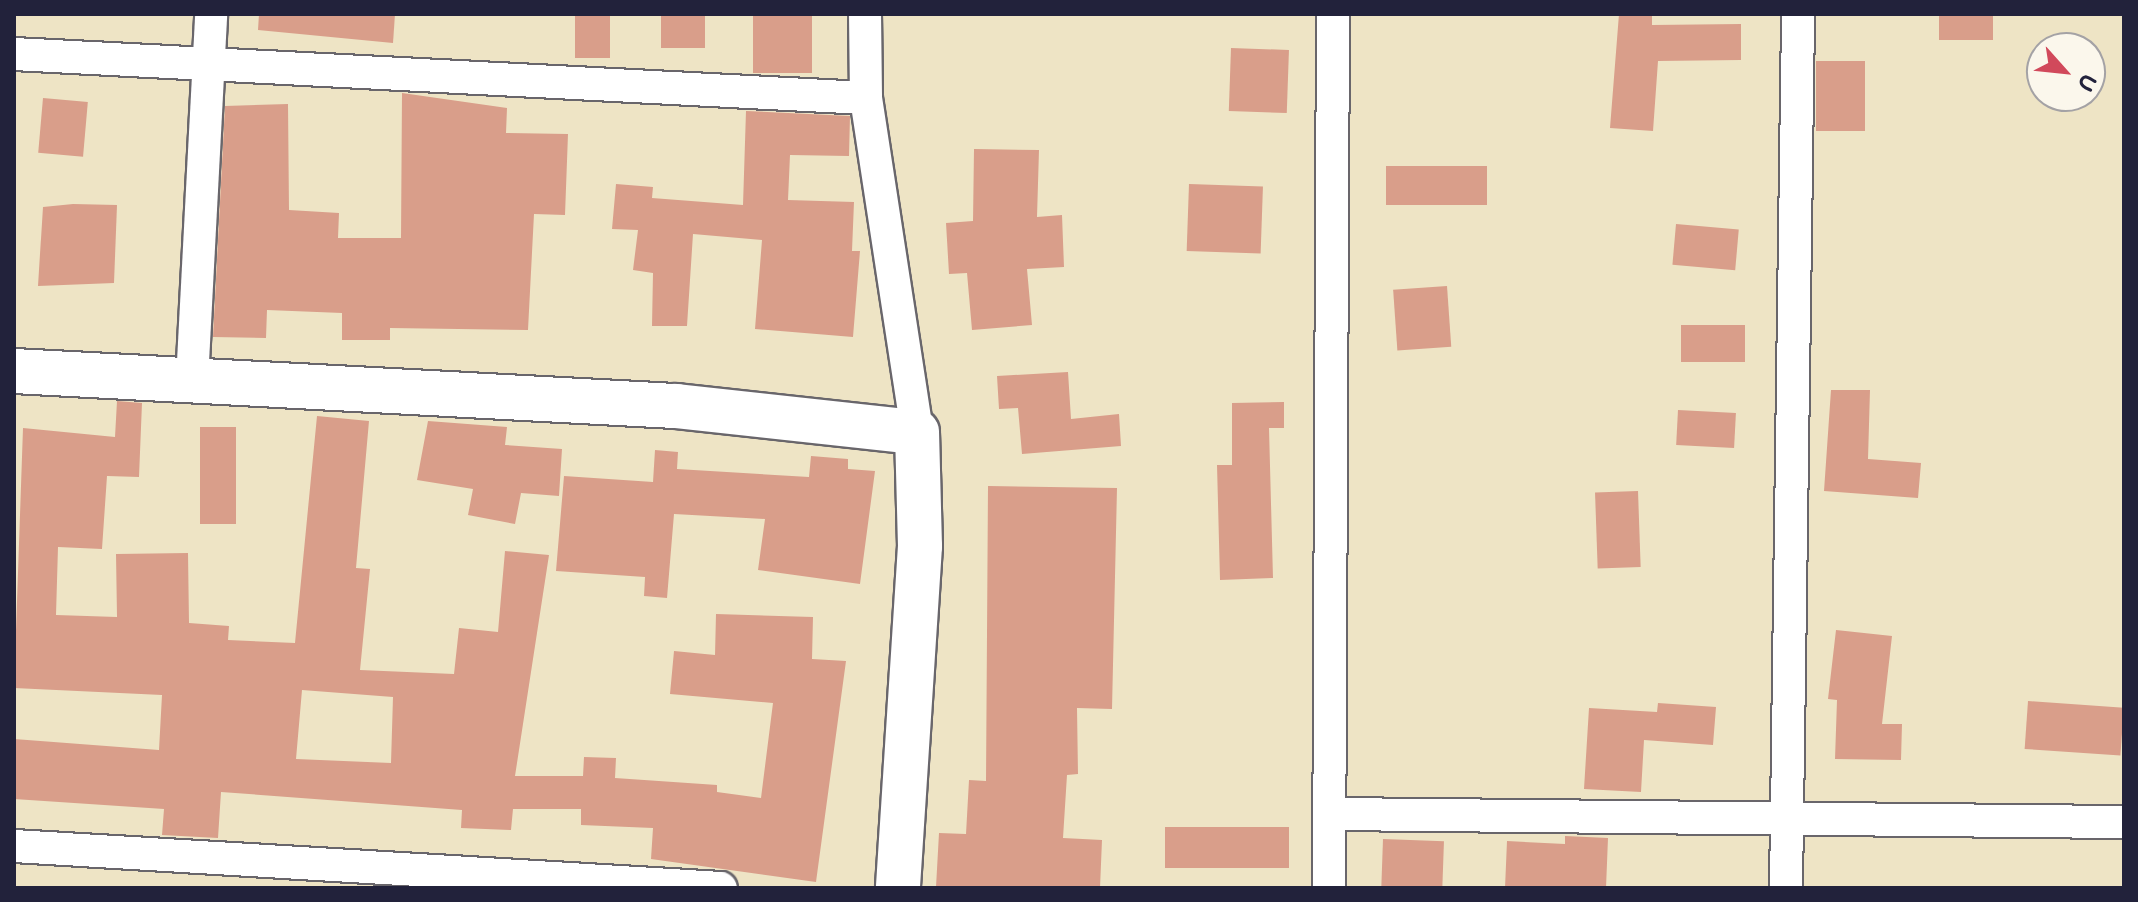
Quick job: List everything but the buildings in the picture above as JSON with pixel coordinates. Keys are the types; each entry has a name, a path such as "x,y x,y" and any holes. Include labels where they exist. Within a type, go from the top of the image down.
{"highway":[{"path":"14,371 676,406 917,432 920,546 898,888"}],"street":[{"path":"192,381 211,14"},
{"path":"865,14 866,98 917,432"},
{"path":"1329,888 1333,14"},
{"path":"1786,888 1798,14"},
{"path":"14,54 866,98"},
{"path":"1331,814 1786,813 2124,822"},
{"path":"14,846 721,888"}]}
